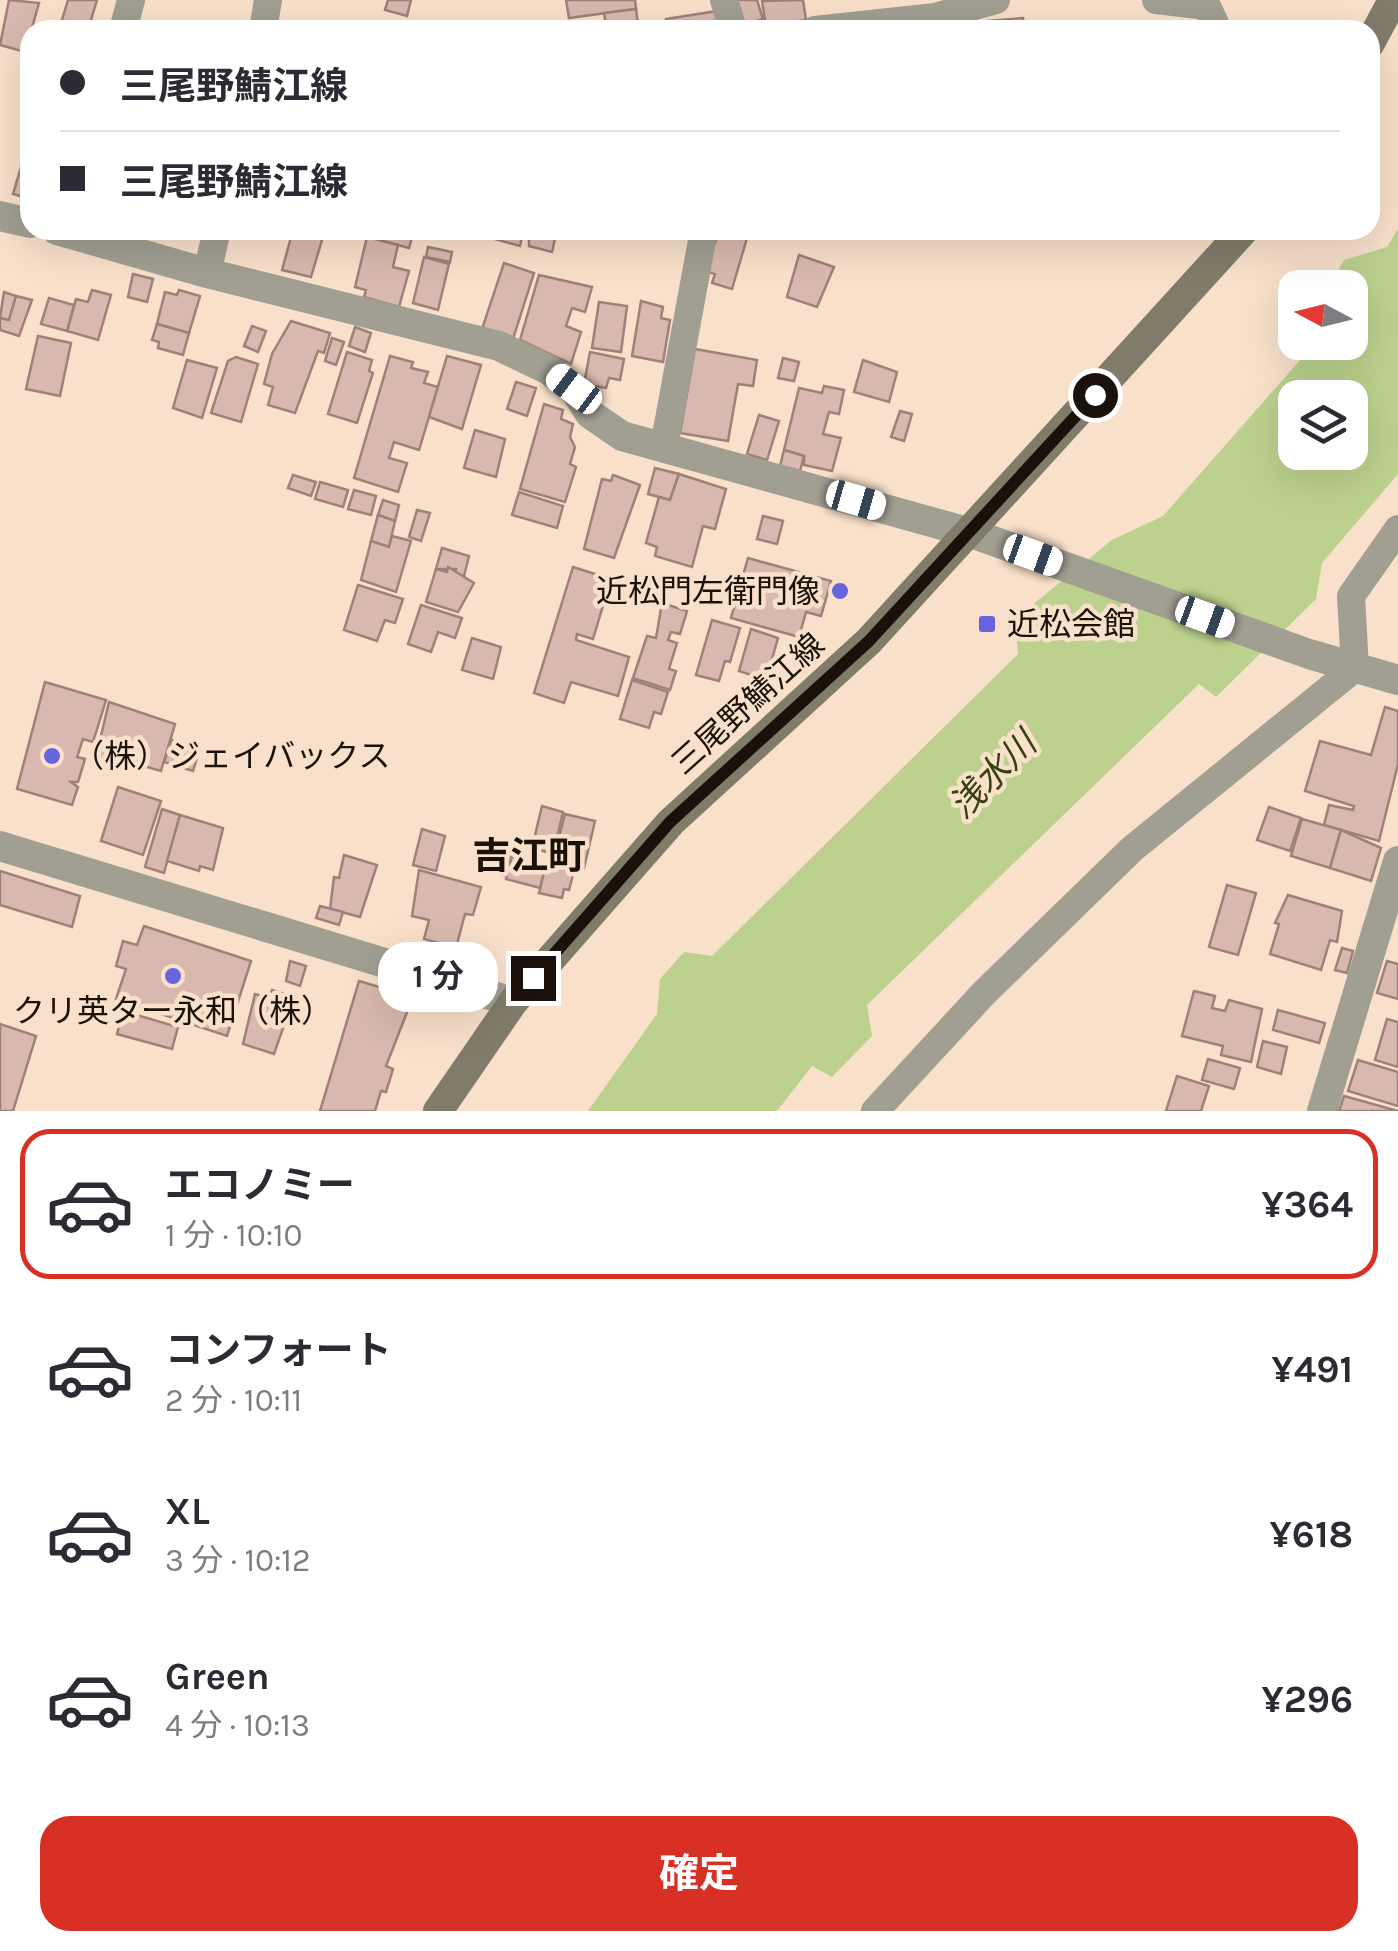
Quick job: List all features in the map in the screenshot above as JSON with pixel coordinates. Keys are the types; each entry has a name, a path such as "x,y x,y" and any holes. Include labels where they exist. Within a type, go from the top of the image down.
{"main road":[{"path":"1380,24 1393,0"},
{"name":"三尾野鯖江線","path":"438,1111 512,1002 670,822 985,538 1236,240"}],"street":[{"path":"907,20 935,17 996,0"},
{"path":"1156,0 1208,6 1214,20"},
{"path":"98,240 206,273 498,346 548,370 574,389 590,414 622,436 985,538 1308,654 1398,680"},
{"path":"206,273 215,240"},
{"path":"664,446 702,240"},
{"path":"1355,668 1352,596 1398,529"},
{"path":"875,1111 984,993 1132,849 1355,668"},
{"path":"0,846 512,1002"},
{"path":"1322,1111 1398,861"}],"water":[{"name":"浅水川","path":"1398,229 1398,474 1322,563 1316,599 1216,697 1199,684 867,1005 872,1036 832,1077 812,1066 777,1111 588,1111 657,1014 660,979 684,952 712,956 1018,654 1015,619 1112,540 1163,516 1278,385 1278,470 1368,470 1368,380 1282,380 1300,360 1368,360 1368,270 1338,270 1344,260 1387,247"}],"building":[{"path":"9,0 39,3 34,20 20,20 20,51 0,45"},
{"path":"68,0 97,0 91,20 62,20"},
{"path":"388,0 411,0 407,16 385,10"},
{"path":"566,0 635,0 636,9 569,18"},
{"path":"737,0 757,0 763,19 743,20"},
{"path":"803,0 806,20 765,20 762,1"},
{"path":"636,9 637,20 605,20 604,13"},
{"path":"717,11 718,20 666,20"},
{"path":"20,171 20,196 13,194"},
{"path":"290,240 322,240 311,277 282,270"},
{"path":"366,240 398,245 393,267 409,271 399,307 364,297 366,290 355,287"},
{"path":"379,240 411,240 409,248"},
{"path":"499,240 521,240 520,246"},
{"path":"529,240 555,240 552,252 529,246"},
{"path":"716,240 746,240 732,289 712,283 715,274 704,271"},
{"path":"428,247 452,252 450,262 426,257"},
{"path":"799,255 834,267 817,307 787,297"},
{"path":"424,257 449,264 438,310 413,303"},
{"path":"504,263 534,273 513,339 482,329"},
{"path":"133,274 153,279 147,302 128,297"},
{"path":"539,275 592,287 585,312 572,308 566,326 581,332 571,364 520,340"},
{"path":"92,290 111,295 98,340 67,331 76,299 88,302"},
{"path":"179,290 200,296 189,333 157,324 165,292 177,295"},
{"path":"4,292 16,296 9,320 0,318"},
{"path":"16,296 32,300 19,336 0,330 0,318 9,320"},
{"path":"49,298 74,305 67,331 41,324"},
{"path":"641,301 663,307 661,318 670,320 663,362 632,356"},
{"path":"599,302 627,306 621,352 592,348"},
{"path":"291,321 330,333 324,353 318,351 295,413 268,405 273,387 264,384 272,354"},
{"path":"157,324 189,333 183,355 158,348 159,342 152,340"},
{"path":"252,326 266,331 258,352 244,346"},
{"path":"355,327 371,333 365,352 349,346"},
{"path":"38,336 71,343 60,396 26,389"},
{"path":"332,338 344,342 336,365 325,361"},
{"path":"695,349 757,360 753,386 738,384 728,441 680,433"},
{"path":"347,352 372,360 369,371 373,373 357,423 328,414"},
{"path":"590,352 624,359 620,380 609,378 606,388 584,384"},
{"path":"390,356 413,362 411,368 428,372 424,383 438,387 419,450 394,442 389,458 407,463 398,492 354,478"},
{"path":"447,356 481,365 462,429 429,417"},
{"path":"236,357 258,364 241,422 211,413 228,361"},
{"path":"783,358 799,362 794,381 778,378"},
{"path":"187,360 217,368 202,418 173,408"},
{"path":"863,360 897,372 889,402 854,392"},
{"path":"516,382 536,388 527,416 507,409"},
{"path":"824,386 844,390 839,414 829,412 823,434 841,438 832,471 804,465 804,456 784,450 799,388 822,393"},
{"path":"544,404 563,410 561,419 573,424 570,437 575,447 570,464 576,467 565,502 520,489"},
{"path":"900,411 912,414 904,441 891,437"},
{"path":"759,415 779,421 767,460 747,454"},
{"path":"475,430 505,439 496,477 464,468"},
{"path":"784,450 804,456 800,471 780,466"},
{"path":"655,468 679,474 670,500 648,494"},
{"path":"679,474 726,489 715,529 703,526 692,567 655,556 657,547 646,543 659,497 670,500"},
{"path":"293,475 316,482 311,496 288,488"},
{"path":"613,475 640,485 614,558 584,549 602,479 611,481"},
{"path":"320,482 348,490 343,507 315,499"},
{"path":"354,490 376,496 371,515 348,509"},
{"path":"519,492 563,506 557,528 512,515"},
{"path":"383,500 399,505 395,521 378,515"},
{"path":"417,510 430,513 421,541 409,537"},
{"path":"378,515 395,521 389,547 371,541"},
{"path":"763,516 783,521 777,544 757,539"},
{"path":"392,536 411,541 396,592 361,580 371,541 389,547"},
{"path":"442,548 469,556 464,576 455,574 456,569 436,569"},
{"path":"748,558 831,581 821,616 806,612 799,637 731,618"},
{"path":"448,567 474,583 458,612 426,602 436,569 447,572"},
{"path":"573,567 611,579 593,639 577,634 576,640 629,657 618,696 571,682 564,703 534,693"},
{"path":"358,585 403,599 395,623 385,620 377,641 344,630"},
{"path":"662,603 687,611 680,634 671,632 668,640 677,643 669,669 676,671 670,690 633,678 647,636 656,638"},
{"path":"421,605 462,618 455,638 438,632 431,652 408,644"},
{"path":"712,620 740,628 730,662 725,661 719,681 696,675"},
{"path":"751,629 778,638 766,680 739,671"},
{"path":"472,638 501,647 493,679 462,670"},
{"path":"632,680 668,692 661,714 654,712 649,728 620,719"},
{"path":"45,682 106,700 93,742 83,739 77,757 85,759 78,782 71,782 78,787 72,805 17,789"},
{"path":"109,702 175,724 161,771 130,762 127,771 95,761"},
{"path":"1385,707 1398,711 1398,764 1379,841 1324,825 1329,805 1353,810 1354,806 1305,791 1320,741 1371,755"},
{"path":"172,740 200,749 193,771 164,762"},
{"path":"118,787 161,801 143,855 101,841"},
{"path":"542,806 563,812 553,854 532,848"},
{"path":"1269,807 1301,818 1290,851 1257,840"},
{"path":"162,809 180,815 164,873 145,867"},
{"path":"565,814 595,821 584,868 553,861"},
{"path":"180,815 223,828 213,870 200,866 199,871 167,861"},
{"path":"1302,819 1341,830 1330,868 1291,856"},
{"path":"422,829 445,836 436,871 413,865"},
{"path":"1341,830 1381,848 1371,881 1330,868"},
{"path":"499,852 512,856 506,876 494,873"},
{"path":"344,855 377,865 360,917 330,909 334,877 339,878"},
{"path":"512,856 546,864 540,888 506,879"},
{"path":"546,864 574,871 569,890 564,889 562,898 539,893"},
{"path":"419,870 481,887 473,915 465,914 456,948 424,939 429,920 412,916"},
{"path":"0,871 80,896 72,927 0,905"},
{"path":"1227,885 1256,893 1238,955 1209,947"},
{"path":"1288,895 1342,911 1337,942 1330,940 1321,970 1270,954 1279,924 1275,923"},
{"path":"320,906 343,912 339,925 316,918"},
{"path":"144,926 251,961 227,1036 116,999 126,969 116,966 123,941 137,945"},
{"path":"1342,948 1353,951 1347,973 1335,970"},
{"path":"290,961 306,966 300,986 286,981"},
{"path":"1387,961 1398,964 1398,999 1377,993"},
{"path":"359,981 413,997 386,1066 393,1069 375,1111 320,1111"},
{"path":"272,990 294,997 274,1054 243,1044 255,994 269,998"},
{"path":"1194,991 1215,996 1212,1008 1225,1011 1229,1000 1262,1009 1251,1062 1221,1055 1223,1046 1182,1036"},
{"path":"1278,1010 1325,1023 1319,1043 1273,1030"},
{"path":"123,1011 178,1027 172,1049 117,1034"},
{"path":"1387,1019 1398,1022 1398,1067 1375,1060"},
{"path":"0,1024 36,1036 13,1111 0,1111"},
{"path":"1263,1041 1287,1047 1281,1074 1257,1067"},
{"path":"1208,1059 1240,1068 1234,1089 1202,1080"},
{"path":"1358,1060 1398,1072 1398,1106 1348,1091"},
{"path":"1177,1076 1209,1086 1201,1111 1166,1111"},
{"path":"1344,1096 1398,1111 1339,1111"}],"place":[{"name":"近松門左衛門像","path":"840,591"},
{"name":"近松会館","path":"987,624"},
{"name":"（株）ジェイバックス","path":"52,756"},
{"name":"クリ英ター永和（株）","path":"173,976"}],"district":[{"name":"吉江町","path":"529,856"}],"route":[{"path":"533,978 670,822 754,741 869,641 1095,395"}]}
